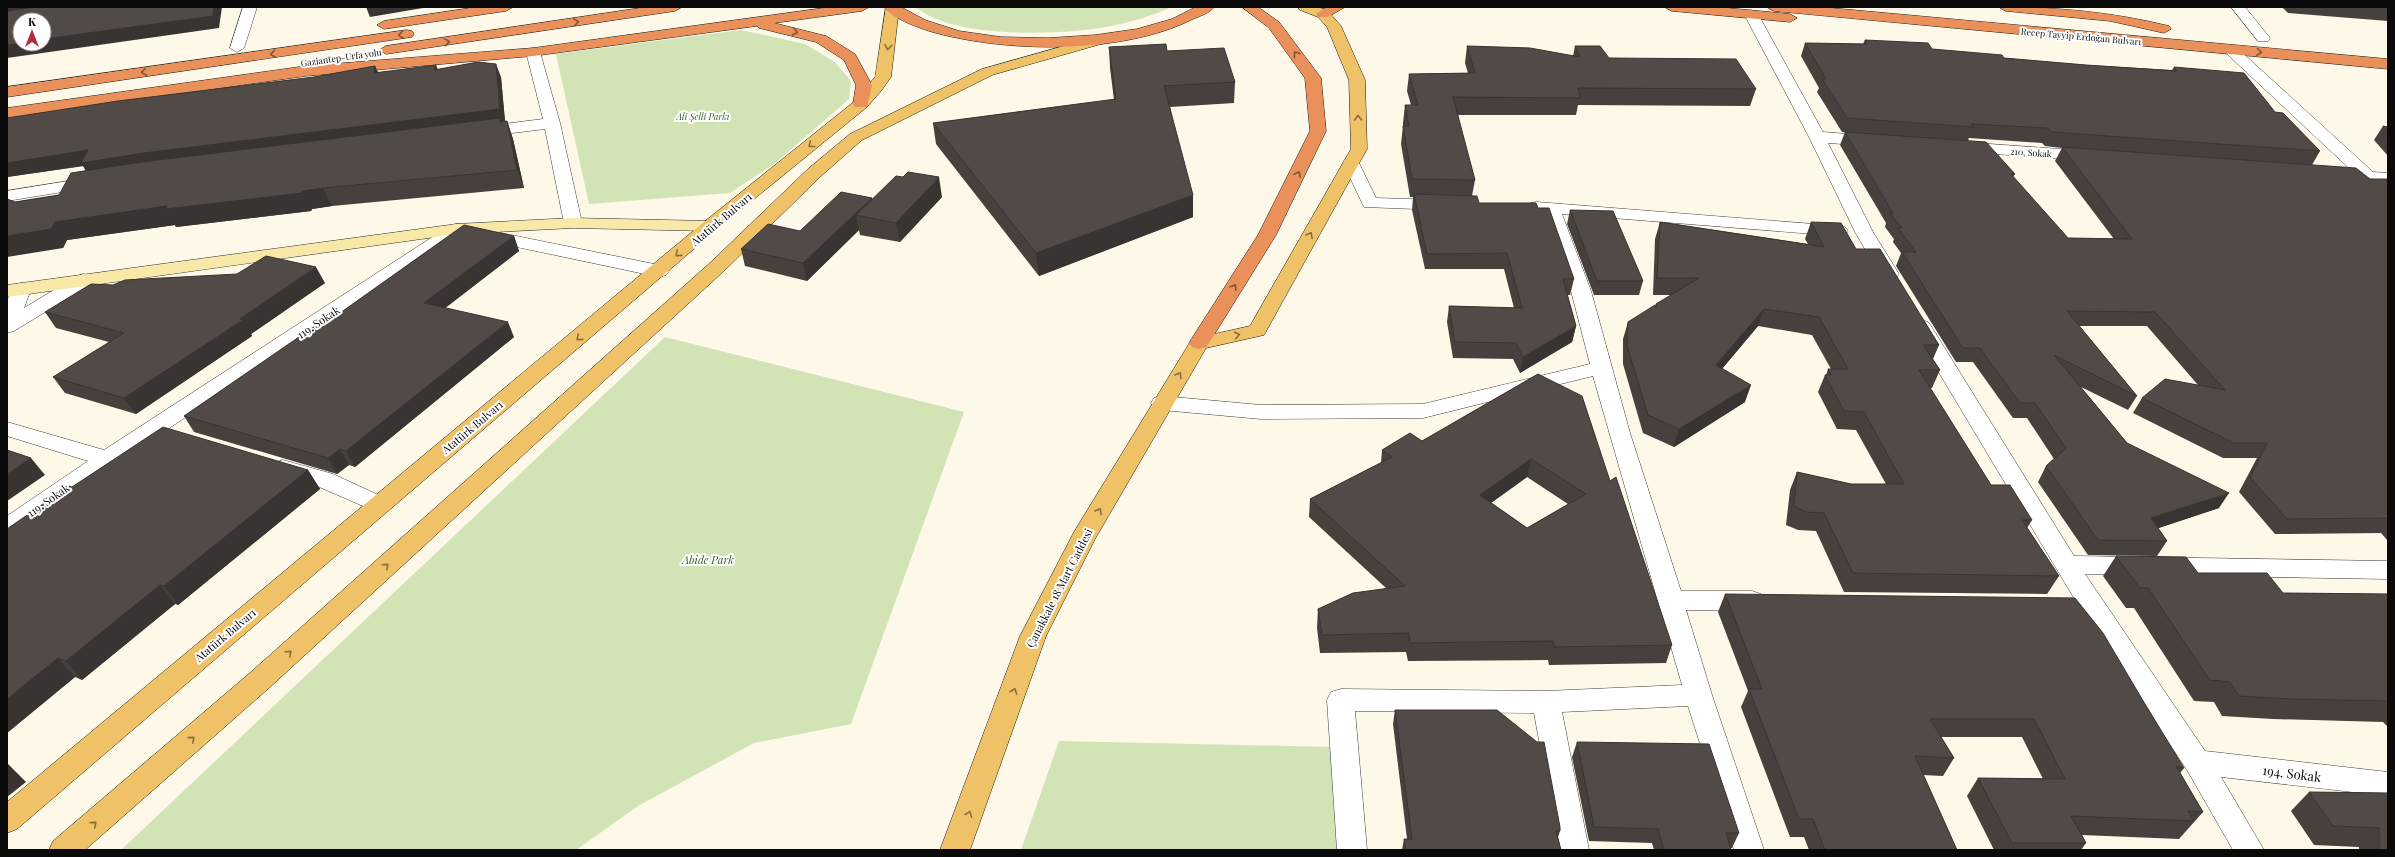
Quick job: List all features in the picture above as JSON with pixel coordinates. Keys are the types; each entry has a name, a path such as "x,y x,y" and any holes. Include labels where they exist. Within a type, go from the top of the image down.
{"highway":[{"path":"7,81 237,48 456,11 506,7"},
{"name":"Gaziantep-Urfa yolu","path":"7,92 592,7"},
{"name":"Gaziantep-Urfa yolu","path":"7,106 675,7"},
{"path":"7,113 306,71 796,7"},
{"path":"306,71 533,52 862,7"},
{"path":"887,7 912,20 938,30 974,38 1016,42 1060,43 1103,39 1143,32 1177,21 1207,7"},
{"path":"1199,343 1267,235 1318,131 1314,78 1274,25 1249,7"},
{"path":"1672,7 2127,49 2193,46"},
{"name":"Recep Tayyip Erdoğan Bulvarı","path":"1774,7 2388,64"},
{"name":"Recep Tayyip Erdoğan Bulvarı","path":"1922,7 2278,40"},
{"path":"2006,7 2110,17 2164,29"},
{"path":"729,25 764,25 821,39 850,57 864,85 860,104"},
{"path":"2341,45 2388,50"}],"main road":[{"name":"Atatürk Bulvarı","path":"7,820 379,504 659,271 710,226 860,104 876,88 883,77 887,7"},
{"path":"1199,343 1257,331 1359,149 1357,80 1334,26 1331,11 1305,7"},
{"path":"64,850 278,664 718,266 814,172 856,137 913,107 987,72 1103,39"},
{"name":"Çanakkale 18 Mart Caddesi","path":"955,850 1033,636 1083,538 1199,343"}],"street":[{"path":"237,48 250,7"},
{"path":"2238,7 2263,38"},
{"path":"1751,14 1817,137 1864,232 2066,565 2080,606 2197,762 2250,850"},
{"path":"2231,50 2368,176 2388,192"},
{"path":"533,52 552,123 573,223"},
{"path":"465,134 552,123"},
{"path":"1817,137 1888,142"},
{"name":"210. Sokak","path":"1943,146 2100,157"},
{"path":"1351,163 1370,203 1456,205"},
{"path":"2321,173 2388,178"},
{"path":"7,196 106,180"},
{"path":"1518,207 1550,207 1864,232"},
{"path":"1550,207 1581,291 1619,433 1671,600 1698,695 1749,850"},
{"path":"7,327 14,290 457,229 573,223 710,226"},
{"path":"457,229 659,271"},
{"name":"119. Sokak","path":"7,528 107,459 155,430 457,229"},
{"path":"7,327 84,280"},
{"path":"1162,403 1261,412 1423,411 1601,368"},
{"path":"7,429 107,459"},
{"path":"155,430 177,436"},
{"path":"266,462 324,480 379,504"},
{"path":"2066,565 2388,570"},
{"path":"1671,600 1774,602"},
{"path":"1352,850 1341,700 1546,702 1698,695"},
{"path":"1546,702 1574,850"},
{"name":"194. Sokak","path":"2197,762 2388,784"}],"green space":[{"path":"916,7 1172,7 1140,19 1106,27 1086,30 1035,33 980,30 954,25 932,17"},
{"name":"Ali Şelli Parkı","path":"741,30 805,44 835,62 851,81 849,99 774,164 730,193 589,204 556,54"},
{"name":"Abide Park","path":"665,337 964,412 851,724 754,743 638,806 576,850 121,850"},
{"path":"1059,741 1335,747 1339,850 1021,850"}],"building":[{"path":"36,7 214,7 213,16 52,38 52,12 12,12 12,44 7,45 7,11"},
{"path":"1865,40 1928,43 1932,49 2002,55 2004,58 2177,71 2174,67 2244,73 2275,112 2283,113 2320,151 2051,132 2048,128 1971,124 1974,127 1847,118 1822,79 1826,79 1805,43 1867,44"},
{"path":"1166,44 1167,51 1224,48 1235,82 1164,86 1193,195 1036,253 933,123 1116,99 1109,47"},
{"path":"1467,46 1530,48 1580,57 1575,46 1600,46 1609,58 1736,59 1756,89 1578,88 1580,98 1453,97 1475,180 1412,179 1403,126 1409,126 1405,105 1418,105 1409,74 1475,73"},
{"path":"478,62 496,64 500,109 144,153 81,163 88,150 7,163 7,118 118,101 314,77 375,66 374,73 436,65 434,70"},
{"path":"500,118 500,122 507,121 517,170 323,188 302,191 302,193 166,209 167,206 55,222 51,229 7,236 7,199 15,202 59,195 71,173 142,162"},
{"path":"2383,126 2388,127 2388,132"},
{"path":"1845,132 1986,142 2015,174 2011,174 2068,238 2132,239 2062,147 2356,168 2370,179 2388,179 2388,518 2287,519 2250,477 2267,443 2234,443 2142,398 2165,379 2225,390 2155,312 2067,311 2137,396 2054,355 2127,443 2229,493 2151,518 2167,541 2098,540 2046,466 2066,448 2035,403 2020,403 1980,348 1963,348 1902,252 1916,252 1898,228 1902,228 1890,213 1893,213"},
{"path":"908,172 939,177 896,223 856,215 896,176 903,177"},
{"path":"841,192 872,198 803,263 741,249 768,224 800,231"},
{"path":"1414,194 1477,196 1479,203 1536,203 1538,208 1549,208 1574,279 1563,279 1576,326 1523,357 1516,343 1455,342 1449,306 1522,308 1507,253 1427,254"},
{"path":"1570,210 1613,211 1643,281 1597,281"},
{"path":"1660,222 1824,247 1811,222 1841,223 1856,249 1880,249 1939,345 1923,345 1940,370 1919,370 1991,485 2010,485 2032,520 2022,520 2059,576 1853,573 1824,513 1806,512 1794,506 1797,472 1851,484 1904,484 1864,412 1844,411 1825,375 1831,375 1828,369 1848,369 1819,317 1764,309 1716,365 1751,385 1679,429 1648,415 1627,346 1628,322 1655,305 1656,307 1656,304 1699,278 1657,278"},
{"path":"464,225 514,236 424,303 508,322 346,451 340,449 328,458 184,416 328,317 333,318"},
{"path":"266,256 316,267 240,319 243,320 124,398 53,377 124,333 45,312 91,284 113,285 125,280 237,274"},
{"path":"1538,374 1582,396 1610,481 1616,477 1672,645 1554,647 1553,641 1410,643 1409,633 1322,635 1318,609 1353,593 1405,586 1310,499 1392,457 1382,450 1410,433 1422,441","holes":["1531,459 1586,494 1527,528 1480,495"]},
{"path":"163,427 308,470 164,586 160,585 66,661 58,658 7,699 7,529 69,486 72,487"},
{"path":"7,450 31,458 7,474"},
{"path":"2116,556 2186,557 2198,573 2267,573 2283,593 2388,594 2388,701 2291,699 2239,696 2230,682 2210,680 2148,588 2140,588"},
{"path":"1725,594 2075,598 2103,633 2184,768 2176,766 2203,812 2188,811 2194,821 2071,816 2086,843 2012,843 1978,778 2065,779 2034,719 1930,719 1954,758 1915,756 1957,850 1825,850 1813,819 1799,819 1749,689 1762,689"},
{"path":"1395,710 1497,710 1537,742 1544,742 1560,827 1560,831 1556,831 1561,850 1406,850 1404,839 1412,839"},
{"path":"1577,742 1709,744 1739,833 1726,833 1731,850 1664,850 1658,829 1594,827"},
{"path":"2309,792 2388,793 2388,850 2379,850 2379,828 2333,826"}]}
